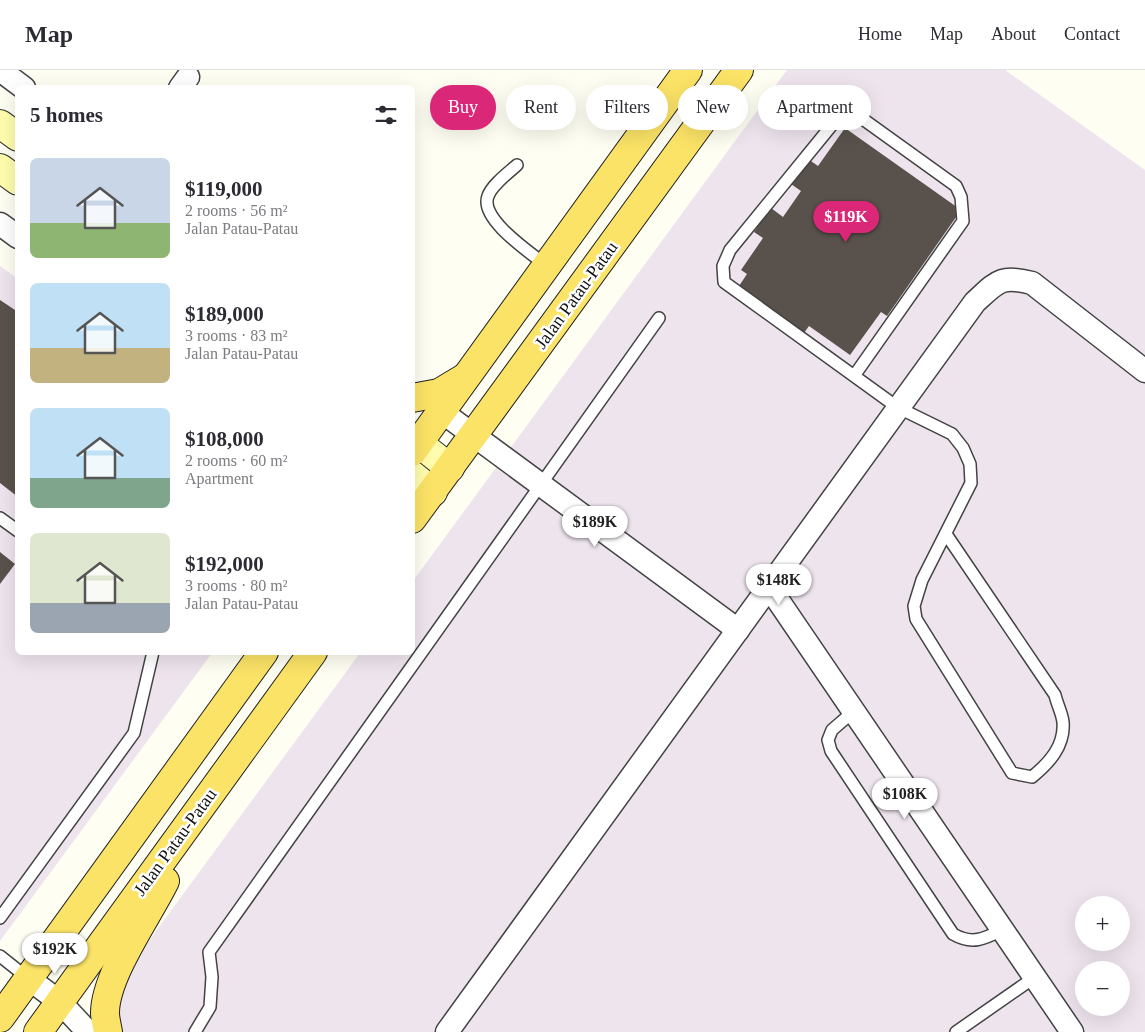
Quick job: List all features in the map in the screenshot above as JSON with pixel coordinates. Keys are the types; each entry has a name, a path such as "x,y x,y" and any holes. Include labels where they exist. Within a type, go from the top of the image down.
{"main road":[{"name":"Jalan Patau-Patau","path":"415,514 738,70"},
{"path":"415,445 442,412 684,71"},
{"path":"415,397 439,393 468,375"},
{"path":"0,1018 262,655"},
{"name":"Jalan Patau-Patau","path":"38,1032 311,655"},
{"path":"108,1032 104,1012 110,988 121,962 159,893 200,807"}],"street":[{"path":"0,70 20,85"},
{"path":"0,124 15,135"},
{"path":"0,168 15,179"},
{"path":"0,224 15,235"},
{"path":"447,1032 897,407 975,302 994,284 1012,278 1032,283 1145,371"},
{"path":"442,412 738,630"},
{"path":"415,445 450,468"},
{"path":"415,477 433,492"},
{"path":"769,587 1072,1032"},
{"path":"29,979 60,1002 88,1032"}],"lane":[{"path":"854,376 963,221 963,210 956,186 860,117 848,116 836,120 730,250 723,266 724,282 854,376 897,407 952,434 962,448 970,464 971,483 946,534 917,594 914,606 916,619 1012,773 1032,777 1045,766 1058,748 1063,722 1055,695 946,534"},
{"path":"516,165 488,195 486,204 488,211 498,225 547,266"},
{"path":"195,1032 210,1007 212,977 208,952 542,486 659,318"},
{"path":"0,518 15,529"},
{"path":"0,918 134,733 152,655"},
{"path":"854,711 832,730 828,740 831,752 953,934 963,940 976,941 1002,930"},
{"path":"0,956 29,979"},
{"path":"956,1032 1035,977"}],"shaded area":[{"path":"787,70 1005,70 1145,170 1145,1032 82,1032 359,655 415,655 415,578 743,130 748,130 748,123 758,110 758,130 871,130 871,85 776,85"},
{"path":"0,266 15,277 15,655 211,655 0,941"}],"building":[{"path":"844,130 848,130 961,210 887,316 881,312 850,355 809,326 804,333 739,286 747,274 741,270 763,238 754,232 771,208 783,217 801,191 791,184 808,159 818,166"},
{"path":"0,300 15,310 15,495 0,483"},
{"path":"0,552 15,564 0,584"}]}
